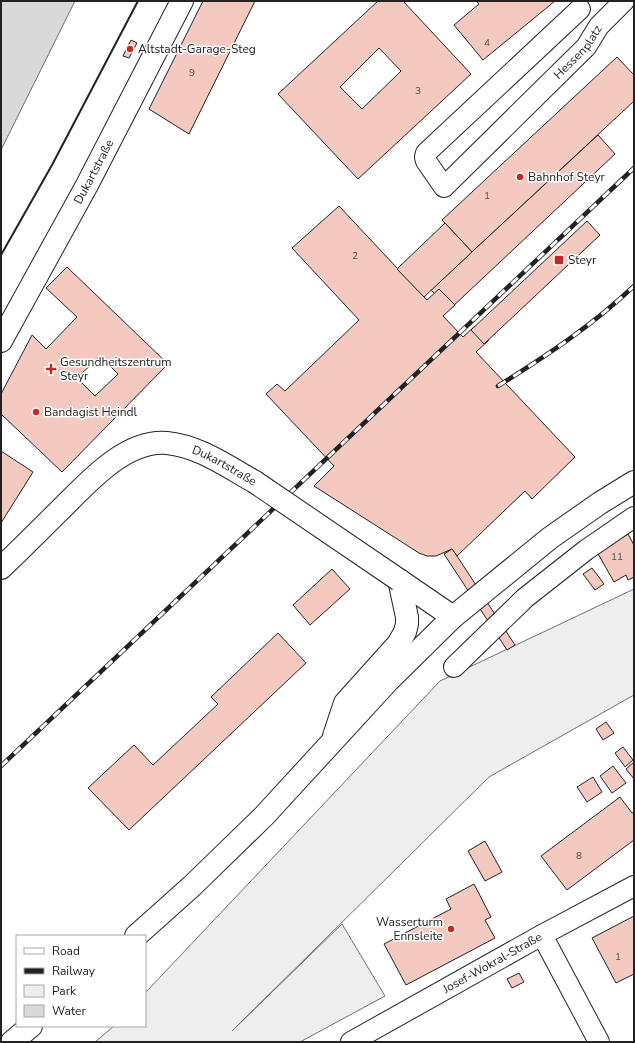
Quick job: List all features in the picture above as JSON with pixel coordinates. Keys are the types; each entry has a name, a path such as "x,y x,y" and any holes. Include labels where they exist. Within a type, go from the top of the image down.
{"main road":[{"name":"Dukartstraße","path":"1,341 87,185 182,1"},
{"name":"Dukartstraße","path":"1,568 114,460 139,447 151,444 166,443 182,446 203,454 255,482 453,617"},
{"path":"137,935 226,855 264,816 388,681 453,617 550,538 600,503 634,482"},
{"path":"333,741 345,703 398,644 404,632 407,624 407,617 399,580"},
{"path":"12,1042 30,1027"}],"street":[{"path":"599,26 624,1"},
{"name":"Hessenplatz","path":"578,5 599,26 586,47 444,187 426,162 426,153 578,5"},
{"path":"454,667 525,598 586,550 634,517"},
{"name":"Josef-Wokral-Straße","path":"351,1042 542,935 634,886"},
{"path":"542,935 599,1042"}],"green space":[{"path":"634,589 634,695 489,777 232,1031 342,924 385,996 300,1042 95,1042 113,1027 146,1027 146,992 440,681"}],"water":[{"path":"1,1 75,1 1,150"}],"building":[{"path":"203,1 255,1 189,134 149,109"},
{"path":"378,1 403,1 471,74 358,179 278,94","holes":["379,48 401,71 362,109 340,87"]},
{"path":"476,1 555,1 483,60 454,25 479,4"},
{"name":"Altstadt-Garage-Steg","path":"131,40 137,43 129,58 123,56"},
{"name":"Bahnhof Steyr","path":"617,57 634,75 634,101 472,252 442,220"},
{"path":"598,135 615,154 450,309 431,290"},
{"path":"339,206 427,300 439,289 455,305 443,316 463,337 475,326 489,340 476,352 575,457 532,499 525,491 457,556 452,549 436,556 427,556 419,553 314,486 334,466 266,394 277,384 285,391 359,320 292,248"},
{"path":"587,221 600,235 484,344 471,330"},
{"path":"445,223 472,252 424,297 397,269"},
{"name":"Gesundheitszentrum Steyr","path":"67,267 168,364 62,472 1,414 1,394 32,335 46,349 77,317 46,288","holes":["100,356 118,374 95,396 77,378"]},
{"path":"1,451 33,472 1,523"},
{"path":"628,534 634,545 634,577 628,580 626,575 614,582 597,552"},
{"path":"452,549 515,645 507,650 444,554"},
{"path":"592,568 604,584 595,590 583,574"},
{"path":"332,569 350,589 310,625 293,605"},
{"path":"278,633 306,663 129,830 88,788 134,745 153,765 218,704 211,697"},
{"path":"606,722 614,733 603,740 596,729"},
{"path":"623,747 633,760 625,767 615,753"},
{"path":"634,762 634,779 626,769"},
{"path":"613,766 626,783 612,793 600,776"},
{"path":"593,777 602,792 587,802 577,787"},
{"path":"620,797 632,813 634,812 634,840 567,890 541,856"},
{"path":"485,841 502,872 485,881 468,851"},
{"name":"Wasserturm Ennsleite","path":"474,884 491,917 485,920 495,938 406,985 384,944 451,909 446,899"},
{"path":"634,916 634,974 616,983 592,938"},
{"path":"519,973 524,982 512,988 507,979"}],"railway":[{"path":"1,766 634,168"},
{"path":"498,386 586,327 634,286"}],"wall":[{"path":"1,255 52,165 138,1"}],"place":[{"name":"Altstadt-Garage-Steg","path":"130,49"},
{"name":"Bahnhof Steyr","path":"520,177"},
{"name":"Steyr","path":"559,260"},
{"name":"Gesundheitszentrum Steyr","path":"51,369"},
{"name":"Bandagist Heindl","path":"36,412"},
{"name":"Wasserturm Ennsleite","path":"451,929"}]}
